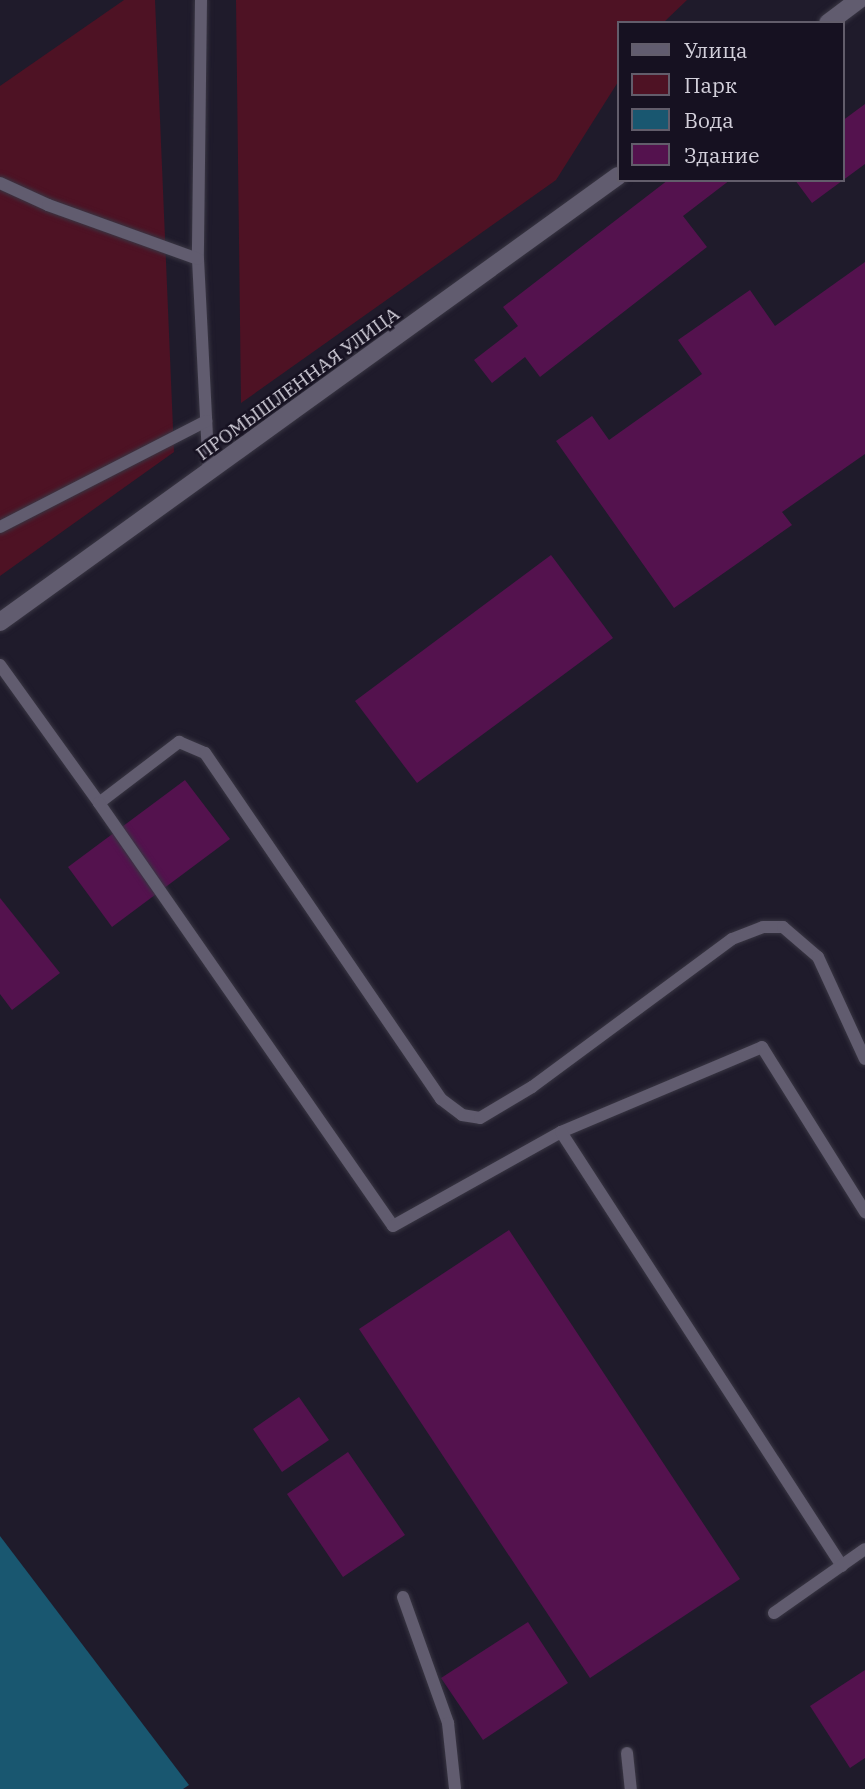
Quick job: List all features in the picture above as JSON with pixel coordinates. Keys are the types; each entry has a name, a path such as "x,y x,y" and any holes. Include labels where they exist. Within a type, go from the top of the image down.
{"street":[{"path":"831,21 859,0"},
{"name":"ПРОМЫШЛЕННАЯ УЛИЦА","path":"0,622 209,474 616,177"}],"lane":[{"path":"201,0 198,259 209,474"},
{"path":"0,183 48,205 198,259"},
{"path":"0,527 206,421"},
{"path":"0,665 393,1226 561,1132 762,1047 865,1212"},
{"path":"99,803 179,743 205,753 441,1100 462,1115 480,1118 532,1087 732,939 763,928 783,928 818,957 865,1059"},
{"path":"561,1132 842,1566"},
{"path":"774,1613 865,1549"},
{"path":"403,1597 447,1723 455,1789"},
{"path":"627,1753 631,1789"}],"green space":[{"path":"124,0 155,0 174,452 0,576 0,86"},
{"path":"236,0 687,0 665,21 616,21 616,85 556,180 241,403"}],"water":[{"path":"0,1536 189,1785 183,1789 0,1789"}],"building":[{"path":"865,104 865,164 844,179 844,120"},
{"path":"665,182 727,182 683,216 707,247 540,377 525,357 492,383 474,360 518,326 503,307"},
{"path":"796,182 841,182 812,203"},
{"path":"865,262 865,454 782,512 792,525 674,608 556,441 592,416 609,440 702,374 678,340 750,290 775,326"},
{"path":"551,555 613,638 417,783 355,701"},
{"path":"185,780 230,839 112,927 68,867"},
{"path":"0,898 60,973 12,1010 0,994"},
{"path":"509,1230 740,1579 590,1678 359,1329"},
{"path":"299,1397 329,1440 282,1472 253,1429"},
{"path":"348,1452 405,1535 343,1577 287,1494"},
{"path":"528,1622 568,1683 483,1740 441,1678"},
{"path":"865,1670 865,1758 850,1768 810,1706"}]}
